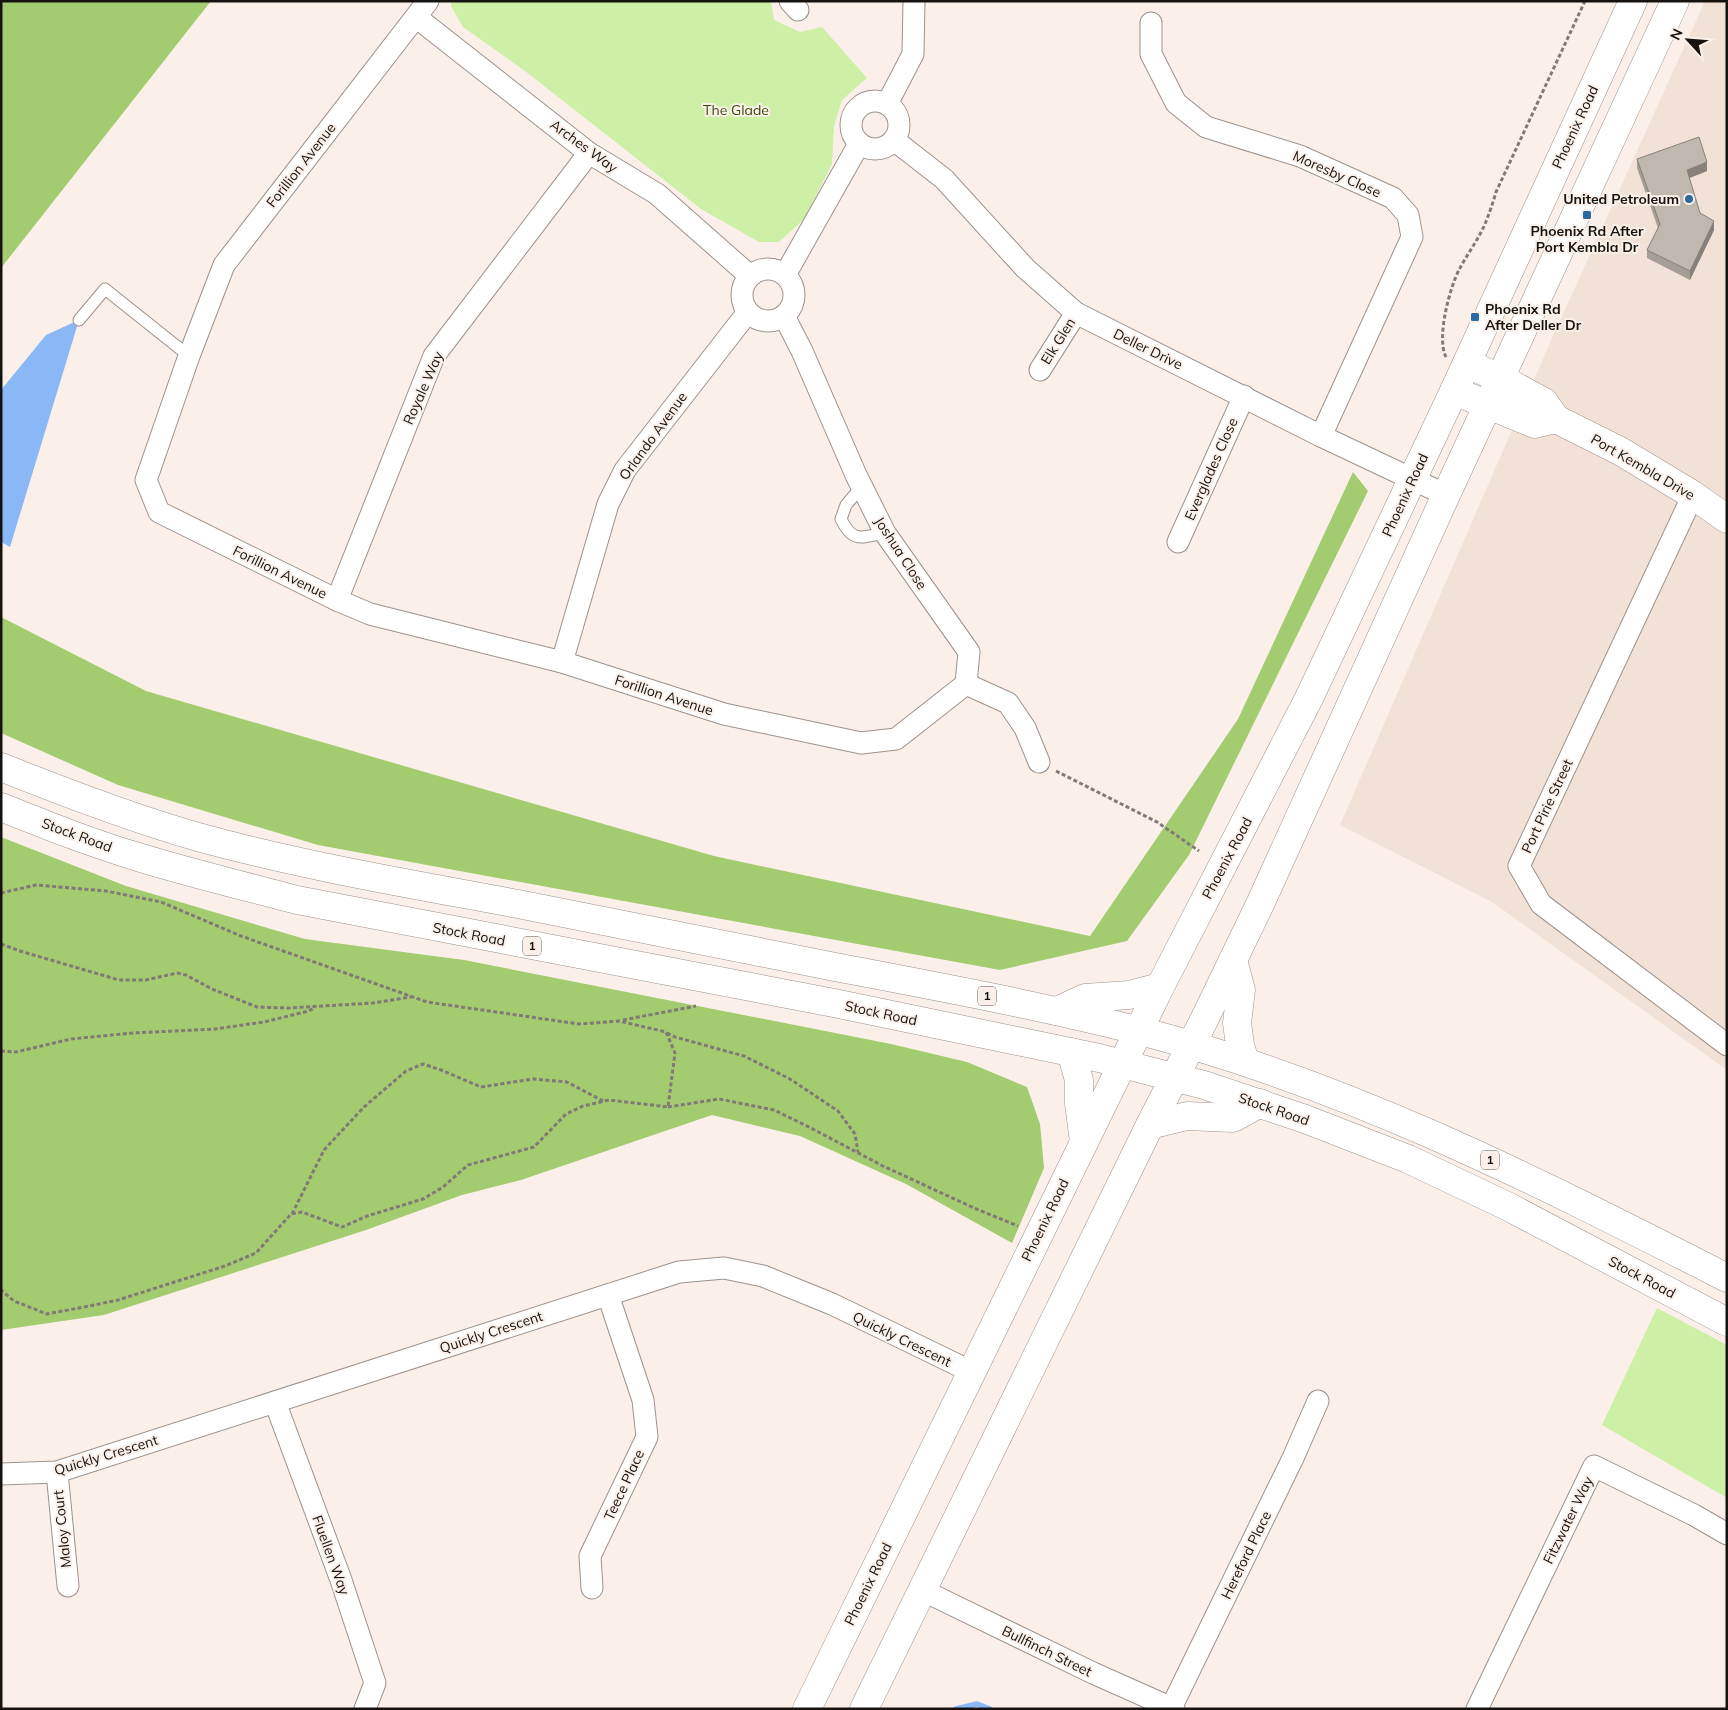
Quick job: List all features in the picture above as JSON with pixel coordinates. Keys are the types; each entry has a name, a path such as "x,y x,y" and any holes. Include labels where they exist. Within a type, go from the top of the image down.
{"main road":[{"name":"Phoenix Road","path":"807,1709 1160,987 1310,698 1454,391 1458,364 1633,1"},
{"path":"864,1709 1150,1125 1233,960 1675,1"},
{"name":"Port Kembla Drive","path":"1458,364 1500,378 1544,402 1556,419 1620,451 1694,495 1727,519"},
{"path":"1454,391 1535,424 1556,419"},
{"name":"1","path":"1,767 88,801 197,837 320,867 1057,1011 1191,1045 1309,1084 1442,1139 1609,1218 1727,1278"},
{"name":"Stock Road","path":"1,807 136,857 297,900 834,1003 1071,1052 1174,1077 1260,1103 1353,1137 1456,1181 1727,1322"},
{"path":"1233,960 1240,990 1237,1023 1245,1062"},
{"path":"1057,1011 1086,998 1129,995 1160,987"},
{"path":"1071,1052 1078,1080 1084,1142"},
{"path":"1150,1125 1187,1116 1233,1118 1260,1103"}],"street":[{"path":"887,104 913,54 914,1"},
{"name":"Arches Way","path":"422,9 589,153 657,194 750,276"},
{"name":"Forillion Avenue","path":"422,9 224,265 189,356 146,480 159,512 337,600 370,614 562,662 724,714 861,742 896,739 966,684"},
{"name":"Moresby Close","path":"1151,23 1151,54 1176,103 1206,127 1300,156 1393,198 1408,215 1412,237 1321,436"},
{"path":"875,101 887,104 894,111 898,121 898,131 894,140 884,148 871,150 859,144 852,135 851,123 855,112 864,104 875,101"},
{"name":"Deller Drive","path":"894,140 944,179 1025,268 1076,313 1321,436 1446,496"},
{"path":"785,275 859,144"},
{"name":"Royale Way","path":"337,600 434,356 589,153"},
{"path":"763,269 775,270 785,275 793,287 794,299 784,316 771,321 757,319 748,312 743,303 742,289 750,276 763,269"},
{"name":"Orlando Avenue","path":"562,662 608,504 625,470 748,312"},
{"name":"Elk Glen","path":"1040,370 1076,313"},
{"name":"Joshua Close","path":"784,316 802,351 885,533 969,652 966,684"},
{"name":"Everglades Close","path":"1178,542 1244,396"},
{"name":"Port Pirie Street","path":"1694,495 1519,866 1542,904 1727,1045"},
{"path":"966,684 1008,703 1025,728 1039,762"},
{"name":"Quickly Crescent","path":"1,1474 57,1472 679,1272 724,1268 764,1276 832,1304 972,1372"},
{"name":"Teece Place","path":"592,1588 590,1556 646,1437 643,1400 608,1295"},
{"name":"Hereford Place","path":"1173,1708 1293,1458 1318,1401"},
{"name":"Fluellen Way","path":"275,1402 341,1580 375,1683 365,1709"},
{"name":"Fitzwater Way","path":"1477,1709 1594,1466 1694,1515 1727,1534"},
{"name":"Maloy Court","path":"57,1472 68,1586"},
{"name":"Bullfinch Street","path":"922,1590 1093,1673 1173,1708"}],"lane":[{"path":"79,320 105,290 189,356"},
{"path":"862,486 846,505 843,512 841,519 847,532 857,538 885,533"}],"path":[{"path":"1458,364 1444,352 1442,338 1451,292 1459,269 1475,245 1486,222 1496,192 1585,1"},
{"path":"1039,762 1157,822 1199,851"},
{"path":"1,893 36,885 106,890 161,902 241,936 427,1002 578,1024 620,1021 696,1006"},
{"path":"1,944 119,980 146,980 177,973 186,975 212,989 257,1007 289,1008 373,1003 411,997"},
{"path":"1,1051 16,1052 71,1039 133,1033 215,1029 264,1022 309,1011 315,1006"},
{"path":"620,1021 666,1032 675,1037 744,1056 790,1079 838,1111 855,1134 858,1152"},
{"path":"666,1032 675,1054 668,1107"},
{"path":"1,1290 14,1301 47,1314 118,1300 225,1266 256,1253 292,1214 324,1150 364,1107 406,1071 423,1064 481,1087 533,1079 567,1082 603,1101"},
{"path":"292,1214 302,1212 342,1227 367,1216 423,1200 468,1165 534,1147 566,1114 583,1106 609,1100 668,1107 719,1099 774,1110 974,1208 1018,1226"}],"shaded area":[{"path":"1705,1 1727,1 1727,1070 1492,902 1340,825 1549,345"}],"green space":[{"path":"4,1 211,1 1,268 1,5"},
{"name":"The Glade","path":"452,1 771,1 774,20 800,32 822,27 867,78 842,100 834,126 832,164 804,219 779,242 759,242 701,209 525,71 463,27 451,6"},
{"path":"1353,472 1368,491 1189,855 1127,941 1000,970 318,845 118,785 1,733 1,617 146,691 714,856 1090,936 1238,719"},
{"path":"1,837 126,886 305,939 464,960 891,1044 967,1062 1027,1087 1040,1124 1044,1168 1012,1243 906,1184 800,1136 712,1115 521,1180 462,1195 366,1230 104,1315 1,1330"},
{"path":"1657,1308 1727,1345 1727,1498 1602,1425"}],"water":[{"path":"79,320 10,547 1,542 1,390 46,335"}],"building":[{"path":"1699,137 1707,162 1687,170 1700,213 1714,221 1690,271 1647,250 1660,224 1637,159"}],"waterway":[{"path":"956,1709 977,1704 990,1709"}],"place":[{"name":"United Petroleum","path":"1689,199"},
{"name":"Phoenix Rd After Port Kembla Dr","path":"1587,215"},
{"name":"Phoenix Rd After Deller Dr","path":"1475,317"}]}
